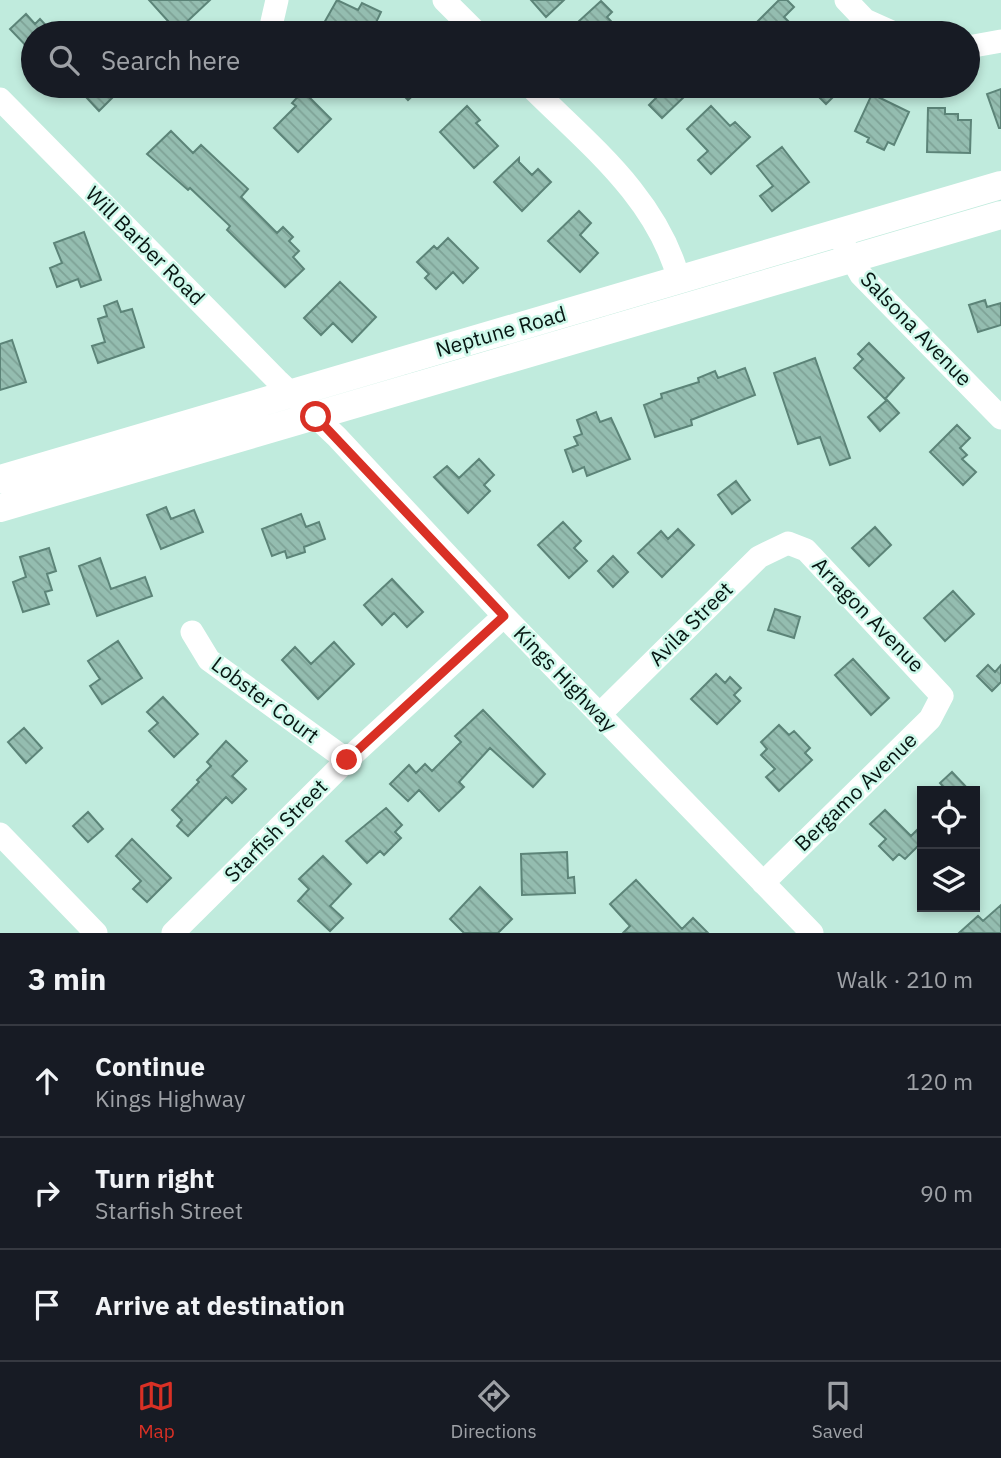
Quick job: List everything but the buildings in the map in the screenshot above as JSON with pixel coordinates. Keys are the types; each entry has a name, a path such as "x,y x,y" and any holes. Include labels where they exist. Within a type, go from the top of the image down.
{"main road":[{"name":"Neptune Road","path":"0,479 1001,185"},
{"name":"Neptune Road","path":"0,508 1001,215"}],"street":[{"path":"272,21 277,0"},
{"path":"444,0 465,21"},
{"path":"846,0 867,21"},
{"path":"980,45 1001,41"},
{"path":"542,98 636,191 673,255 679,279"},
{"name":"Will Barber Road","path":"0,99 291,393"},
{"name":"Salsona Avenue","path":"838,234 861,275 1001,418"},
{"name":"Kings Highway","path":"291,393 812,933"},
{"name":"Arragon Avenue","path":"788,543 806,550 928,677 942,696"},
{"name":"Avila Street","path":"600,714 759,557 788,543"},
{"name":"Starfish Street","path":"173,933 347,760 504,616"},
{"name":"Lobster Court","path":"192,632 209,660 347,760"},
{"name":"Bergamo Avenue","path":"763,883 930,719 942,696"},
{"path":"0,834 96,933"}],"route":[{"path":"316,417 504,616 347,760"}]}
